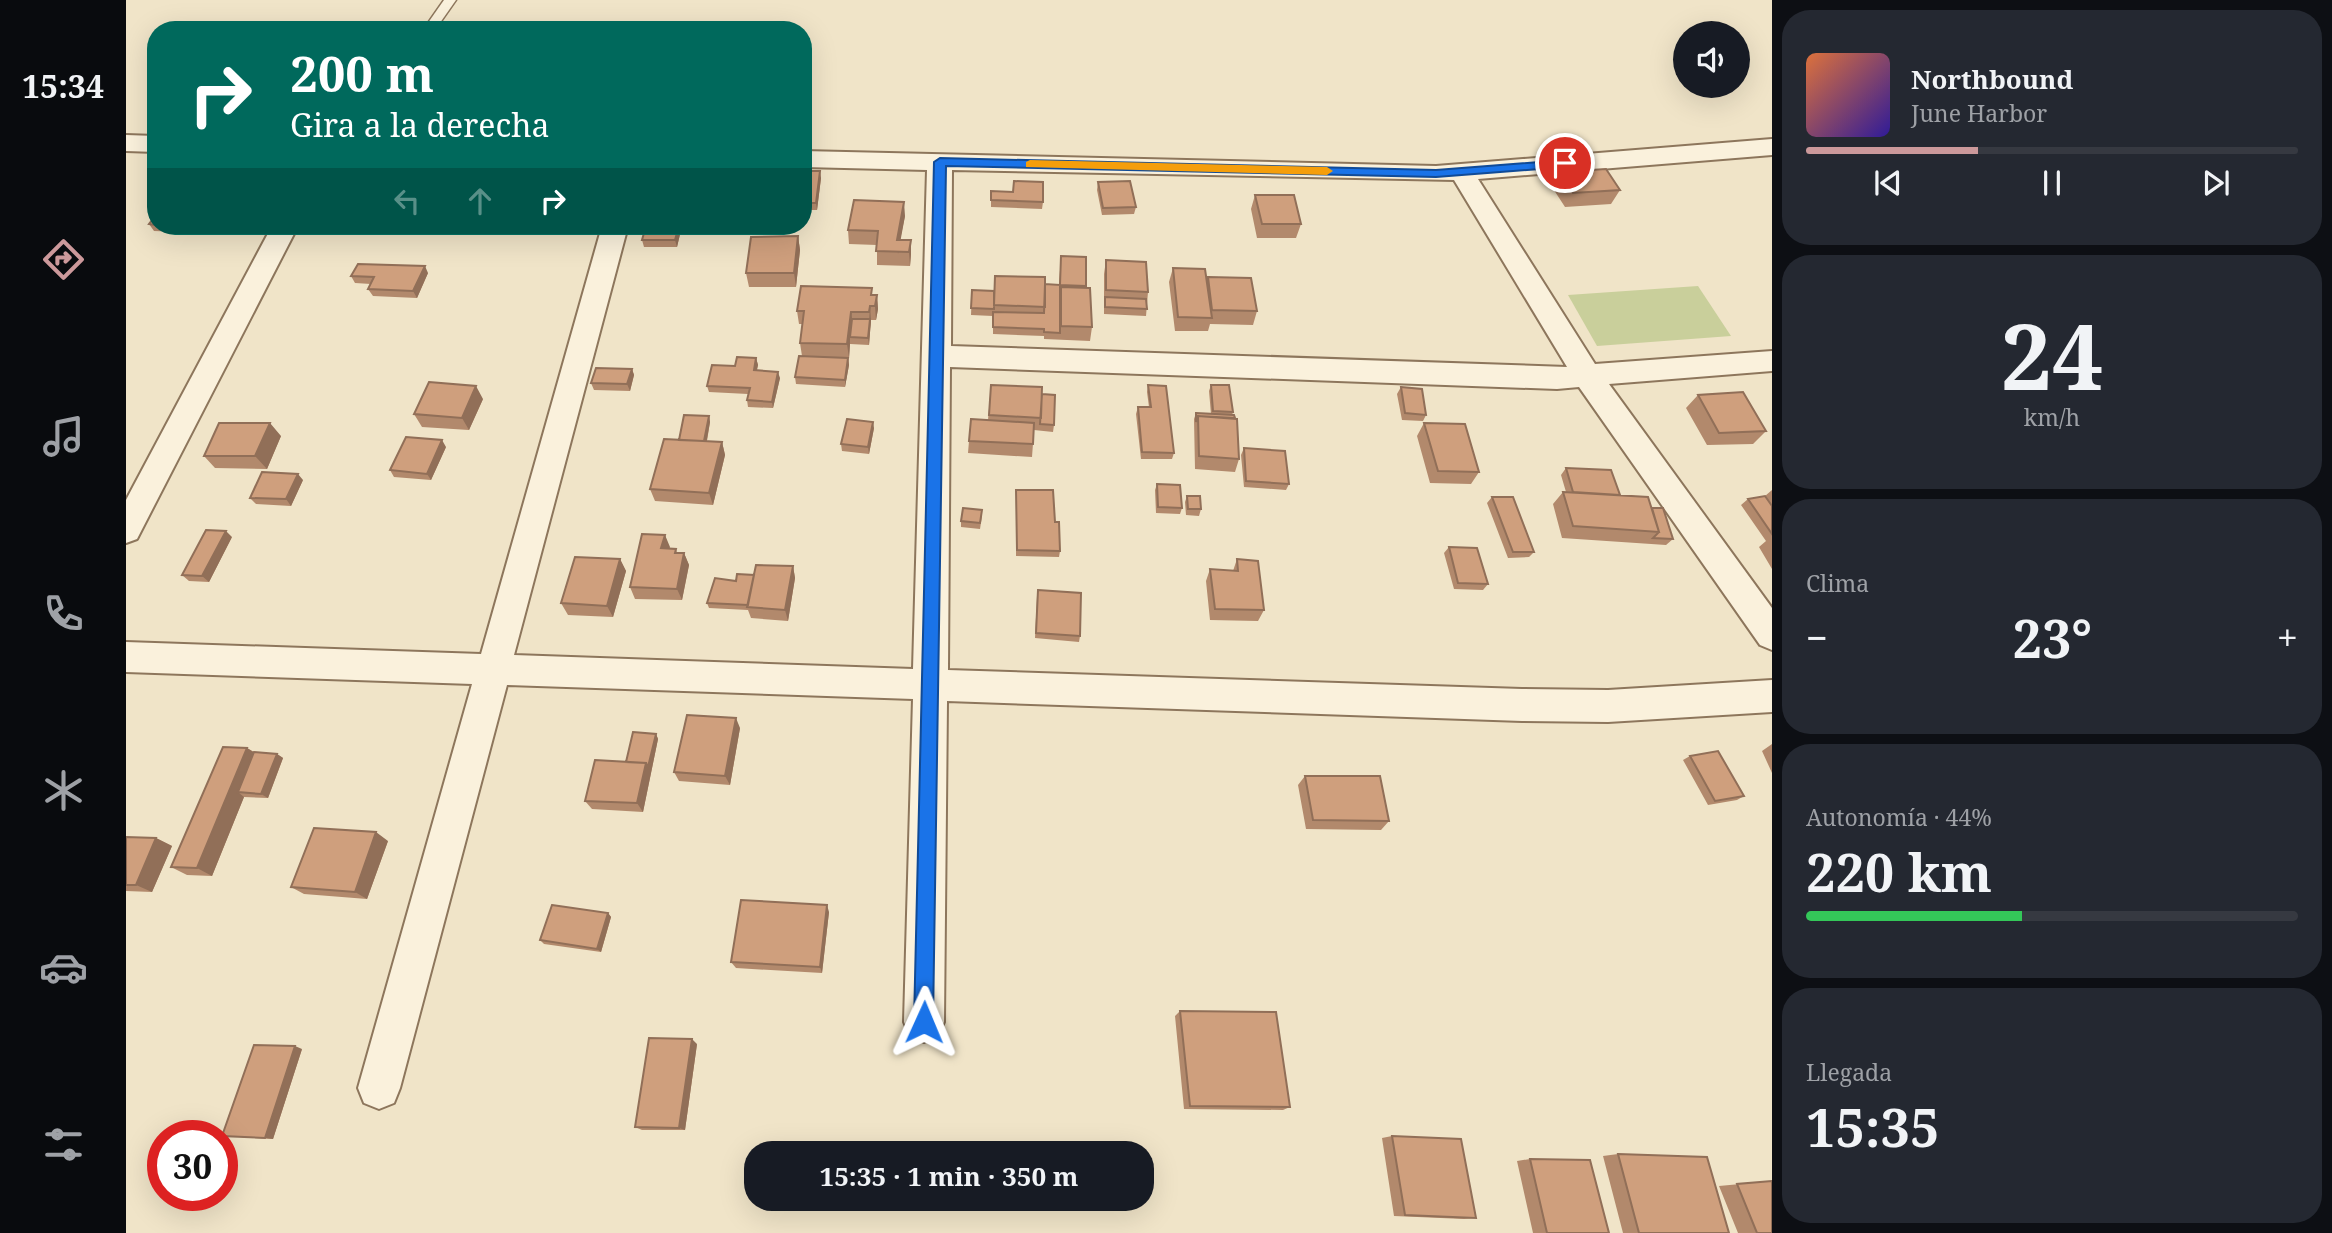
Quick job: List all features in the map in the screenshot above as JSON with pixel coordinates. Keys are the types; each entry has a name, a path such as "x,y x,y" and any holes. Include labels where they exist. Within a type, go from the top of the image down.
{"street":[{"path":"126,143 147,144"},
{"path":"812,159 1423,173 1772,147"},
{"path":"924,1022 940,162"},
{"path":"1461,172 1588,377 1772,635"},
{"path":"126,530 280,235"},
{"path":"379,1088 613,235"},
{"path":"936,356 1588,377 1772,362"},
{"path":"126,657 1522,705 1608,706 1772,696"}],"lane":[{"path":"435,21 450,0"}],"green space":[{"path":"1698,286 1731,336 1597,346 1568,295"}],"building":[{"path":"1606,169 1620,190 1573,193 1560,172"},
{"path":"812,171 820,171 816,203 812,203"},
{"path":"1014,181 1043,182 1043,202 991,200 991,191 1013,192"},
{"path":"1130,181 1136,207 1103,208 1098,182"},
{"path":"1255,195 1294,195 1301,224 1262,224"},
{"path":"854,200 904,202 897,240 911,240 909,252 876,251 878,231 848,230"},
{"path":"643,235 676,235 675,240 642,240"},
{"path":"798,236 794,273 746,273 751,237"},
{"path":"1061,256 1086,257 1086,286 1060,285"},
{"path":"1106,260 1146,262 1148,292 1106,290"},
{"path":"358,264 425,266 413,291 368,289 374,277 351,276"},
{"path":"1173,268 1205,269 1212,318 1178,317"},
{"path":"995,276 1045,277 1045,307 994,305"},
{"path":"1208,277 1251,278 1257,311 1212,310"},
{"path":"1045,284 1060,285 1060,333 1044,332 1044,329 993,327 993,312 1044,313"},
{"path":"801,286 872,288 871,295 877,295 875,306 870,306 869,312 851,312 847,344 800,343 804,311 797,311"},
{"path":"1061,287 1090,288 1092,327 1061,326"},
{"path":"972,290 994,291 994,309 971,308"},
{"path":"1105,297 1146,299 1147,309 1105,307"},
{"path":"852,319 870,319 868,338 850,337"},
{"path":"799,356 848,358 845,380 795,377"},
{"path":"737,357 756,358 754,370 778,372 772,402 747,400 750,388 707,386 712,365 735,366"},
{"path":"596,368 632,369 627,384 591,383"},
{"path":"429,382 476,386 462,418 414,414"},
{"path":"991,385 1042,387 1041,418 989,415"},
{"path":"1148,385 1166,386 1174,453 1142,452 1138,407 1151,407"},
{"path":"1211,385 1229,385 1233,412 1213,411"},
{"path":"1401,387 1422,389 1426,415 1405,413"},
{"path":"1743,392 1766,431 1719,433 1698,395"},
{"path":"1042,394 1055,395 1054,425 1040,424"},
{"path":"1196,413 1234,415 1235,418 1198,416 1196,422"},
{"path":"684,415 709,416 704,441 679,440"},
{"path":"1198,416 1237,419 1239,459 1199,456"},
{"path":"847,419 873,422 868,447 841,444"},
{"path":"971,419 1034,423 1033,444 969,441"},
{"path":"219,423 270,423 255,456 204,456"},
{"path":"1424,423 1465,424 1479,472 1438,471"},
{"path":"406,437 442,440 427,474 390,470"},
{"path":"664,439 722,442 709,493 650,489"},
{"path":"1244,448 1285,451 1289,484 1246,481"},
{"path":"1566,468 1611,470 1620,495 1573,492"},
{"path":"262,472 298,474 286,499 250,498"},
{"path":"1157,484 1180,485 1182,508 1158,507"},
{"path":"1016,490 1053,490 1055,522 1059,522 1060,551 1017,550"},
{"path":"1563,492 1648,497 1659,532 1573,526"},
{"path":"1187,496 1200,496 1201,509 1188,509"},
{"path":"1765,496 1772,506 1772,534 1748,499"},
{"path":"1492,497 1513,497 1534,552 1513,552"},
{"path":"963,508 982,510 980,523 961,521"},
{"path":"1652,508 1663,508 1673,539 1653,538 1659,532"},
{"path":"206,530 226,531 202,576 182,575"},
{"path":"642,534 665,535 661,548 676,549 675,553 684,553 677,589 630,587"},
{"path":"1449,547 1477,548 1488,584 1458,583"},
{"path":"575,557 620,559 607,606 561,603"},
{"path":"1237,559 1258,561 1264,610 1215,609 1210,569 1238,571"},
{"path":"756,565 793,566 785,610 747,607"},
{"path":"737,574 754,575 748,605 707,603 715,578 736,581"},
{"path":"1038,590 1081,593 1080,636 1036,633"},
{"path":"687,715 736,718 725,776 674,772"},
{"path":"633,732 656,734 648,767 646,763 626,762"},
{"path":"223,747 247,748 197,868 171,867"},
{"path":"1718,751 1744,796 1715,801 1690,756"},
{"path":"254,752 277,754 261,794 238,792"},
{"path":"595,760 646,763 637,803 585,801"},
{"path":"1305,776 1380,776 1389,821 1313,820"},
{"path":"314,828 376,832 355,892 291,887"},
{"path":"126,837 156,838 136,885 126,885"},
{"path":"741,900 827,905 820,967 731,962"},
{"path":"552,905 608,913 597,949 540,940"},
{"path":"1180,1011 1276,1012 1290,1107 1190,1106"},
{"path":"649,1038 692,1039 679,1128 635,1127"},
{"path":"254,1045 295,1046 265,1138 238,1137 238,1120 228,1120"},
{"path":"1392,1136 1461,1139 1476,1218 1405,1215"},
{"path":"1618,1154 1707,1157 1729,1233 1639,1233"},
{"path":"1530,1159 1590,1160 1609,1233 1547,1233"},
{"path":"1772,1181 1772,1233 1757,1233 1737,1184"}],"slow traffic":[{"path":"1030,164 1327,171"}],"route":[{"path":"924,1022 940,162 1436,173 1565,163"}]}
